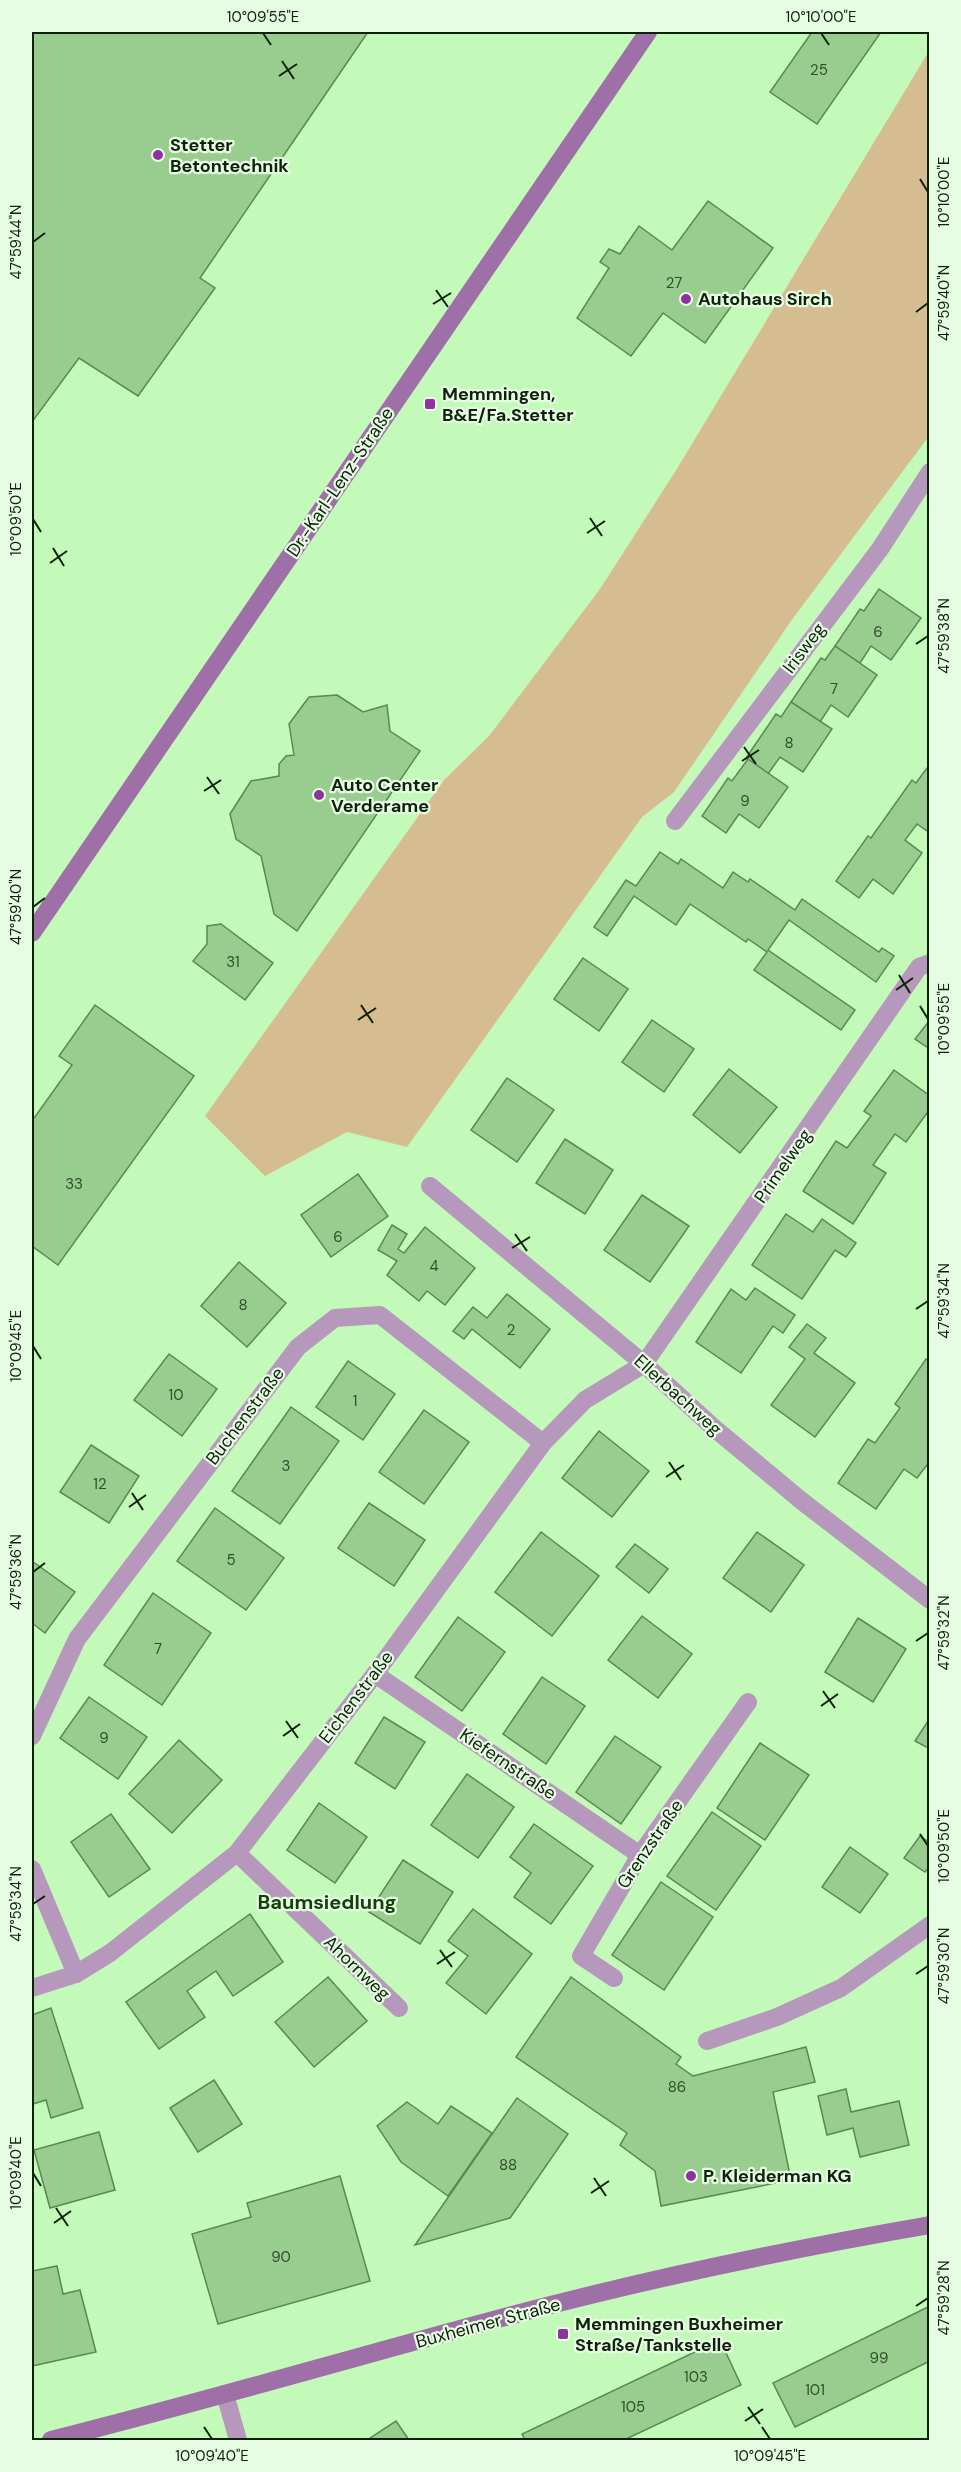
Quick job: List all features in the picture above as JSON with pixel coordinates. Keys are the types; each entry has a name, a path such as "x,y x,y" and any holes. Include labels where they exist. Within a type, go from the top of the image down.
{"street":[{"name":"Dr.-Karl-Lenz-Straße","path":"32,933 648,32"},
{"name":"Irisweg","path":"675,821 880,549 930,472"},
{"name":"Primelweg","path":"644,1364 924,965"},
{"name":"Ellerbachweg","path":"430,1186 644,1364 714,1428 803,1502 930,1600"},
{"name":"Buchenstraße","path":"32,1736 77,1639 298,1347 335,1318 380,1315 543,1443"},
{"name":"Eichenstraße","path":"32,1988 76,1974 110,1953 237,1853 375,1674 543,1443 585,1400 644,1364"},
{"name":"Kiefernstraße","path":"375,1674 640,1855"},
{"name":"Grenzstraße","path":"614,1978 580,1956 640,1855 748,1702"},
{"name":"Ahornweg","path":"237,1853 399,2008"},
{"path":"32,1869 76,1974"},
{"path":"707,2041 777,2016 841,1988 930,1925"},
{"name":"Buxheimer Straße","path":"51,2440 147,2417 519,2313 798,2247 930,2225"},
{"path":"225,2394 238,2440"}],"shaded area":[{"path":"929,51 929,436 791,621 674,792 642,817 407,1147 347,1132 265,1176 205,1116 444,780 489,736 600,589 675,472"}],"building":[{"name":"Stetter Betontechnik","path":"32,32 368,32 200,278 215,288 138,396 79,358 32,422"},
{"path":"812,32 881,32 817,124 770,92"},
{"path":"708,201 773,248 705,343 663,313 631,356 577,318 609,268 600,262 609,249 620,254 639,226 672,250"},
{"path":"879,589 921,618 891,660 871,646 860,663 835,646 860,609 864,611"},
{"path":"835,646 877,675 848,717 831,705 820,722 791,702 821,658 825,660"},
{"path":"337,695 363,712 387,705 390,731 420,751 297,931 274,914 261,856 236,839 230,814 251,781 279,776 279,764 286,756 294,755 289,724 309,697"},
{"path":"791,702 832,729 803,772 780,757 768,774 746,758 776,714 781,717"},
{"path":"748,759 788,787 759,828 739,814 726,833 702,816 728,778 732,781"},
{"path":"927,768 930,770 930,833 917,824 905,840 922,853 893,894 873,879 859,898 836,881 868,836 871,838 912,780 916,783"},
{"path":"660,852 678,864 681,859 723,888 733,872 748,882 750,879 795,910 802,899 879,952 882,948 894,956 876,982 789,920 768,950 855,1010 841,1030 754,970 767,952 748,939 746,942 690,904 676,925 634,896 607,936 594,927 626,880 636,886"},
{"path":"221,924 273,963 245,1000 193,961 207,944 207,926"},
{"path":"583,958 628,989 599,1031 554,999"},
{"path":"95,1005 194,1076 58,1265 32,1246 32,1121 72,1065 59,1056"},
{"path":"652,1020 694,1049 664,1092 622,1062"},
{"path":"930,1020 930,1049 915,1039"},
{"path":"729,1069 777,1107 740,1153 693,1115"},
{"path":"894,1070 930,1096 930,1109 906,1142 895,1134 873,1165 886,1173 853,1224 803,1191 836,1141 847,1148 871,1116 864,1111"},
{"path":"507,1078 554,1110 517,1162 471,1130"},
{"path":"565,1139 613,1170 585,1214 536,1183"},
{"path":"358,1174 388,1216 331,1257 301,1215"},
{"path":"642,1195 689,1226 650,1282 604,1250"},
{"path":"786,1214 813,1232 822,1219 856,1243 846,1257 835,1250 802,1299 752,1265"},
{"path":"392,1225 407,1234 398,1249 404,1253 425,1227 475,1268 445,1305 427,1291 419,1301 387,1275 397,1261 378,1250"},
{"path":"239,1262 286,1303 247,1347 201,1306"},
{"path":"755,1288 795,1315 783,1333 773,1326 741,1373 696,1342 731,1289 746,1300"},
{"path":"507,1294 550,1329 520,1368 472,1329 464,1339 453,1331 473,1307 487,1318"},
{"path":"807,1324 826,1338 814,1353 855,1383 815,1437 771,1405 805,1359 789,1347"},
{"path":"169,1354 217,1389 182,1436 134,1400"},
{"path":"926,1359 930,1362 930,1461 917,1478 904,1469 876,1509 838,1483 868,1439 875,1443 900,1408 895,1404"},
{"path":"348,1361 395,1394 363,1440 316,1407"},
{"path":"291,1407 339,1441 280,1524 232,1491"},
{"path":"424,1410 469,1442 424,1504 379,1472"},
{"path":"599,1431 649,1471 612,1517 562,1478"},
{"path":"91,1445 139,1476 109,1523 60,1492"},
{"path":"369,1503 425,1540 394,1586 338,1548"},
{"path":"215,1508 284,1558 246,1610 177,1561"},
{"path":"541,1532 599,1576 552,1636 495,1592"},
{"path":"757,1532 804,1565 771,1612 723,1578"},
{"path":"635,1544 668,1569 649,1593 616,1567"},
{"path":"32,1561 75,1592 45,1633 32,1623"},
{"path":"153,1593 211,1633 162,1705 104,1665"},
{"path":"642,1616 692,1654 658,1698 608,1660"},
{"path":"458,1617 505,1652 462,1711 415,1677"},
{"path":"858,1618 906,1649 873,1702 825,1672"},
{"path":"542,1677 585,1706 546,1764 503,1734"},
{"path":"89,1697 147,1737 118,1779 60,1738"},
{"path":"384,1717 425,1742 395,1789 355,1763"},
{"path":"930,1718 930,1749 915,1741"},
{"path":"615,1736 661,1767 621,1824 576,1792"},
{"path":"179,1740 222,1780 172,1833 129,1794"},
{"path":"760,1743 809,1775 765,1840 717,1808"},
{"path":"467,1774 514,1807 478,1858 431,1825"},
{"path":"319,1803 367,1837 335,1883 287,1850"},
{"path":"712,1812 761,1846 716,1910 667,1876"},
{"path":"111,1814 150,1869 109,1897 71,1842"},
{"path":"534,1824 593,1866 551,1924 514,1897 531,1873 510,1857"},
{"path":"920,1836 930,1843 930,1866 925,1872 904,1858"},
{"path":"850,1847 888,1874 860,1913 822,1887"},
{"path":"403,1860 453,1892 420,1944 369,1912"},
{"path":"661,1882 713,1917 664,1990 612,1955"},
{"path":"473,1909 532,1954 486,2014 446,1983 468,1956 448,1941"},
{"path":"250,1914 283,1962 233,1996 216,1971 187,1991 205,2017 159,2049 126,2002"},
{"path":"328,1977 367,2021 314,2067 275,2022"},
{"path":"571,1977 681,2057 676,2064 693,2076 806,2047 815,2082 773,2092 791,2180 661,2206 655,2171 620,2145 627,2133 516,2057"},
{"path":"51,2008 83,2108 51,2118 46,2100 33,2104 32,2101 32,2015"},
{"path":"214,2080 242,2124 198,2152 170,2108"},
{"path":"846,2089 851,2112 899,2101 909,2145 860,2157 853,2128 827,2135 818,2096"},
{"path":"517,2098 568,2134 510,2218 415,2245"},
{"path":"407,2102 438,2124 451,2106 492,2133 448,2196 401,2162 377,2126"},
{"path":"99,2132 115,2190 50,2208 34,2150"},
{"path":"340,2176 370,2281 218,2324 192,2234 251,2217 247,2203"},
{"path":"57,2266 63,2294 80,2290 96,2352 32,2366 32,2271"},
{"path":"930,2306 930,2361 795,2427 773,2383"},
{"path":"720,2340 741,2385 624,2440 525,2440 522,2434"},
{"path":"396,2421 409,2440 367,2440"}],"place":[{"name":"Stetter Betontechnik","path":"158,155"},
{"name":"Autohaus Sirch","path":"686,299"},
{"name":"Memmingen, B&E/Fa.Stetter","path":"430,404"},
{"name":"Auto Center Verderame","path":"319,795"},
{"name":"P. Kleiderman KG","path":"691,2176"},
{"name":"Memmingen Buxheimer Straße/Tankstelle","path":"563,2334"}],"district":[{"name":"Baumsiedlung","path":"327,1902"}]}
